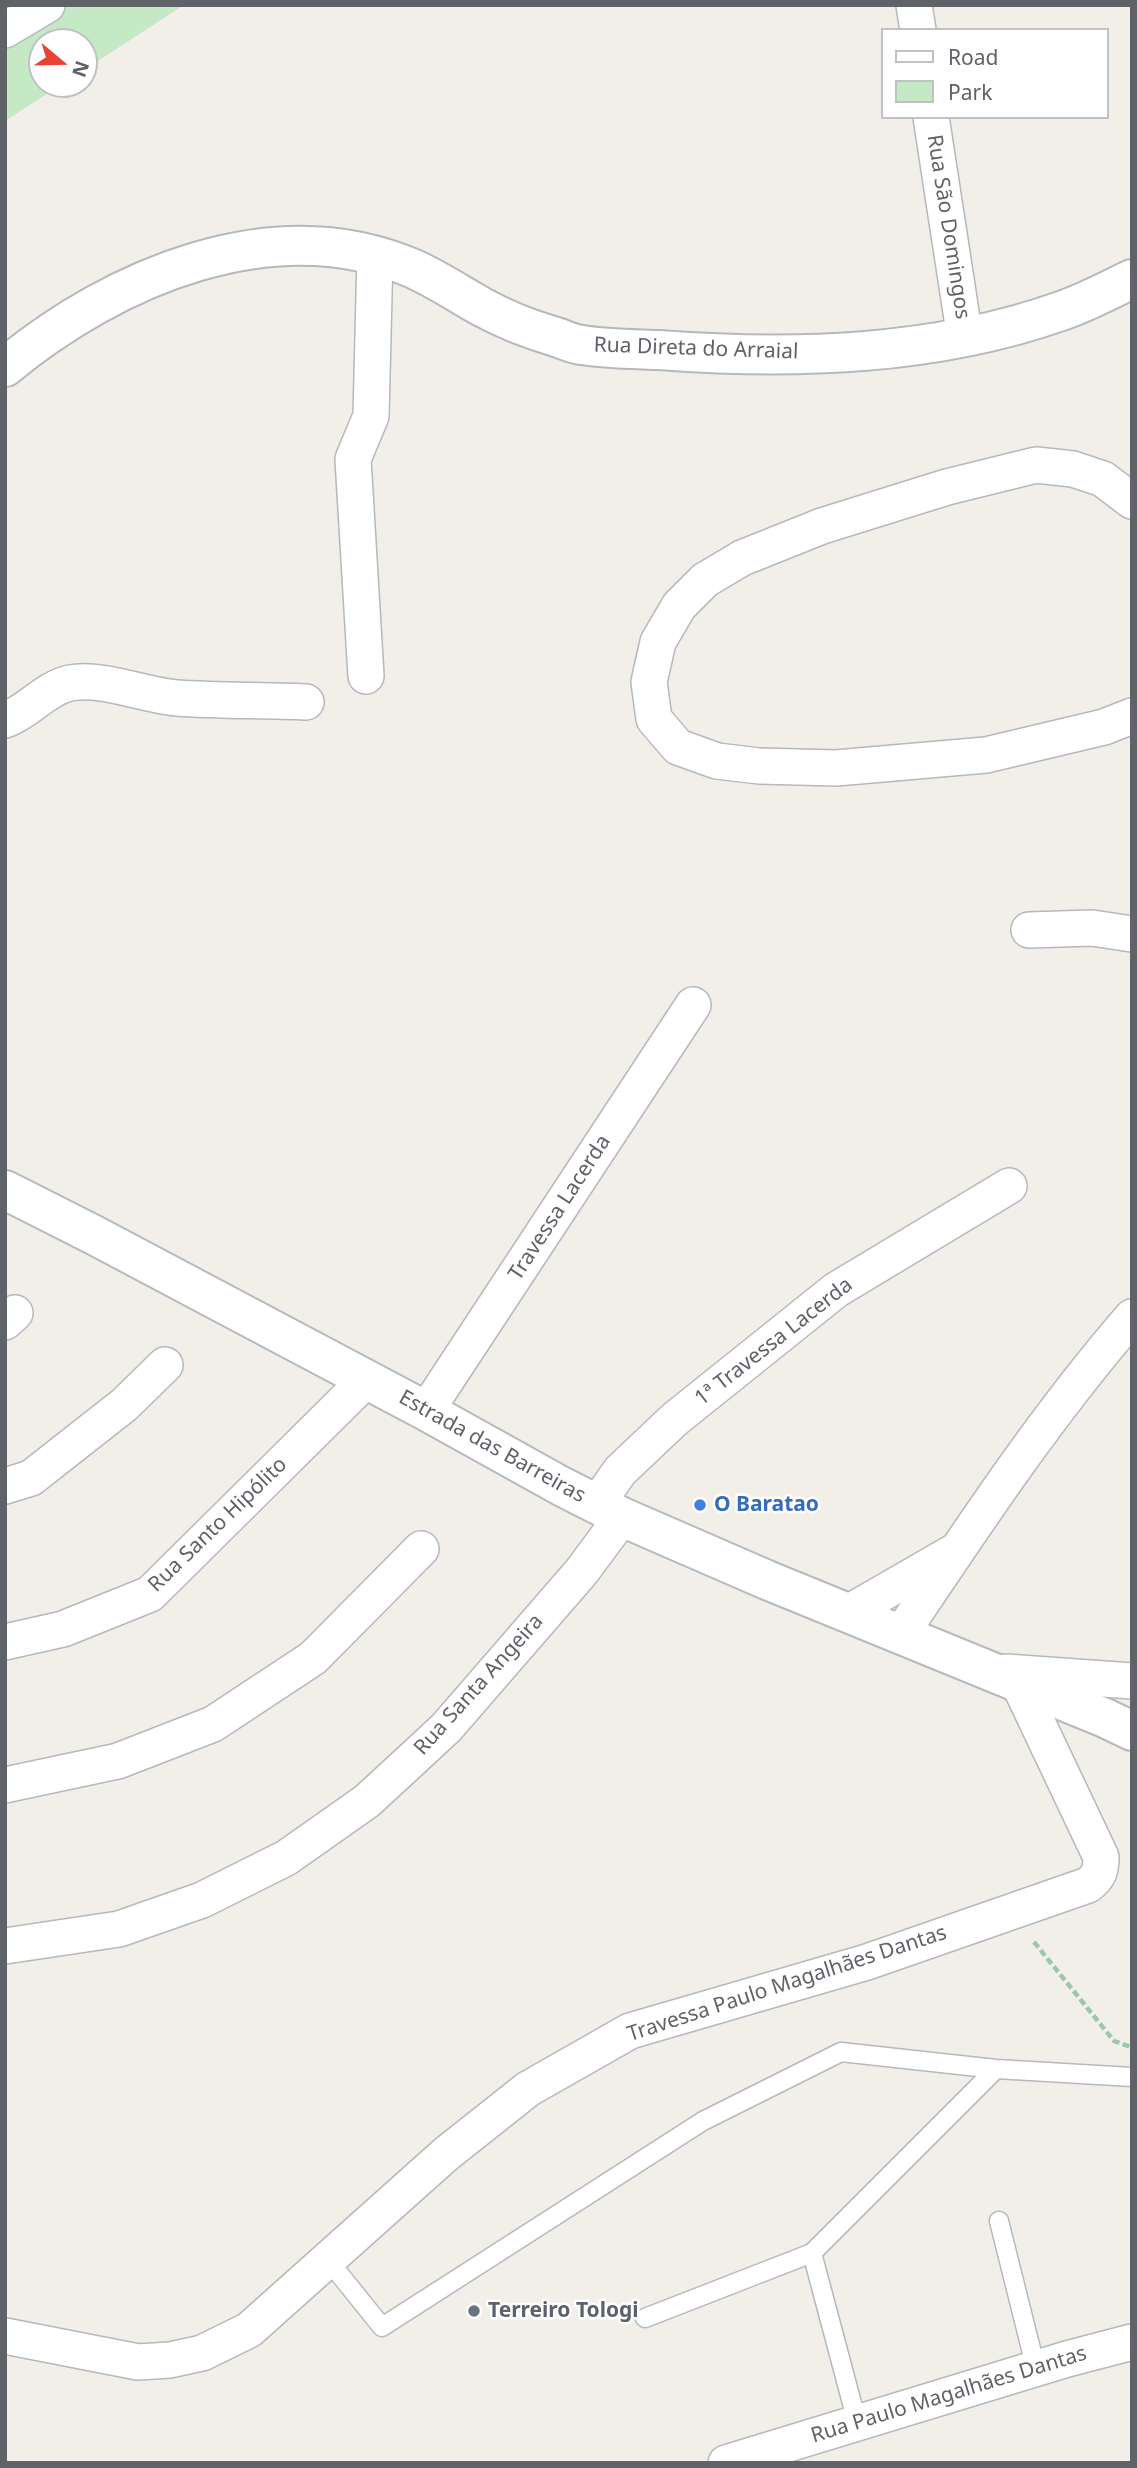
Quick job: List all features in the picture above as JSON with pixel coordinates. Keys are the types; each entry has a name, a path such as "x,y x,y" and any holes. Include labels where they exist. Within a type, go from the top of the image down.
{"street":[{"path":"5,30 47,5"},
{"path":"914,5 918,28"},
{"name":"Rua São Domingos","path":"931,119 965,338"},
{"name":"Rua Direta do Arraial","path":"5,368 70,320 124,289 183,265 235,253 288,246 329,248 375,255 424,275 483,308 527,328 579,345 717,355 839,353 965,338 1062,311 1132,279"},
{"path":"366,676 352,459 370,416 375,255"},
{"path":"1132,500 1103,479 1073,469 1036,465 947,487 822,526 741,558 705,580 679,606 658,642 649,682 654,719 678,747 717,761 759,766 836,768 986,755 1104,727 1132,716"},
{"path":"5,720 16,716 56,688 70,683 92,683 175,698 306,702"},
{"path":"1029,930 1092,928 1132,934"},
{"name":"Travessa Lacerda","path":"426,1411 694,1004"},
{"name":"1ª Travessa Lacerda","path":"610,1510 620,1471 675,1419 836,1290 1009,1186"},
{"name":"Estrada das Barreiras","path":"5,1190 367,1379 610,1510 767,1580 1005,1677 1123,1718"},
{"path":"901,1634 1019,1459 1088,1367 1132,1317"},
{"path":"5,1486 31,1478 124,1405 165,1365"},
{"name":"Rua Santo Hipólito","path":"5,1642 63,1629 150,1594 367,1379"},
{"name":"Rua Santa Angeira","path":"5,1946 119,1930 202,1900 286,1858 367,1801 446,1728 582,1571 610,1510"},
{"path":"5,1785 118,1760 214,1724 313,1658 421,1549"},
{"path":"848,1613 958,1550"},
{"name":"Estrada das Barreiras","path":"1005,1677 1132,1681"},
{"name":"Travessa Paulo Magalhães Dantas","path":"5,2336 138,2362 170,2360 202,2353 249,2330 446,2154 528,2089 630,2031 867,1962 1088,1885 1097,1878 1101,1870 1101,1857 1005,1677"},
{"name":"Rua Paulo Magalhães Dantas","path":"726,2463 1132,2342"}],"lane":[{"path":"328,2260 382,2327 703,2122 841,2052 996,2069 1132,2077"},
{"path":"645,2318 812,2253 996,2069"},
{"path":"999,2221 1036,2369"},
{"path":"812,2253 857,2422"}],"path":[{"path":"1009,1911 1114,2041 1132,2047"}],"green space":[{"path":"5,5 184,5 98,61 98,28 28,28 28,98 40,98 5,121"}],"place":[{"name":"O Baratao","path":"700,1505"},
{"name":"Terreiro Tologi","path":"474,2311"}]}
